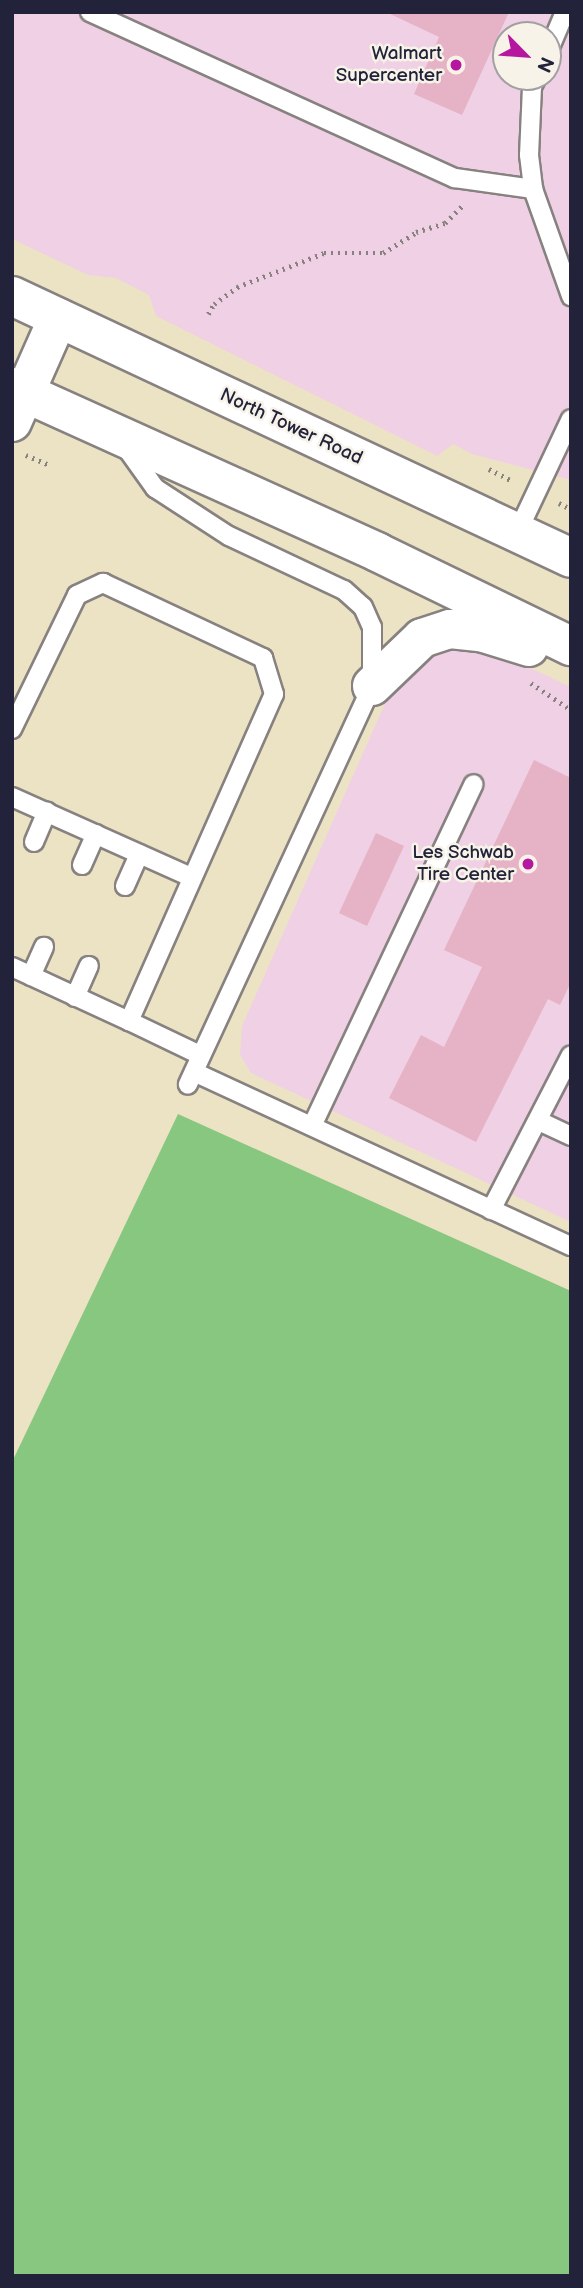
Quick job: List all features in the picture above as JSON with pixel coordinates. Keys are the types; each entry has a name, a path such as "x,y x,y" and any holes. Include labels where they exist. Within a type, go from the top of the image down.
{"main road":[{"name":"North Tower Road","path":"12,296 571,558"},
{"path":"58,318 19,414 115,432 377,552 571,646"},
{"path":"372,686 422,638 450,629 481,632 571,660"}],"lane":[{"path":"90,12 455,178 533,189"},
{"path":"533,91 530,143 533,189 571,296"},
{"path":"517,533 571,419"},
{"path":"115,432 155,488 229,536 344,590 363,607 372,627 372,686 194,1071"},
{"path":"12,729 77,595 103,583 263,658 274,694 129,1021"},
{"path":"312,1126 474,784"},
{"path":"12,797 191,877"},
{"path":"34,842 47,812"},
{"path":"82,865 96,834"},
{"path":"125,886 139,854"},
{"path":"31,976 44,947"},
{"path":"75,997 89,966"},
{"path":"12,967 129,1021 194,1071 571,1246"},
{"path":"491,1210 571,1055"},
{"path":"539,1121 571,1136"}],"path":[{"path":"208,314 214,304 237,287 324,253 383,253 416,232 444,223 466,201"},
{"path":"19,414 49,465"}],"shaded area":[{"path":"12,12 571,12 571,480 472,454 453,444 437,456 156,316 149,295 116,278 88,275 12,239"},
{"path":"433,645 483,646 571,687 571,1222 251,1073 240,1055 242,1026 387,699 412,660"}],"green space":[{"path":"178,1114 571,1291 571,2276 12,2276 12,1462"}],"building":[{"name":"Walmart Supercenter","path":"386,12 509,12 505,21 492,21 492,49 462,115 414,94 439,37"},
{"name":"Les Schwab Tire Center","path":"534,760 571,778 571,982 560,1005 548,999 476,1142 389,1098 421,1035 444,1047 482,967 444,950"},
{"path":"376,833 404,846 367,926 339,913"}],"place":[{"name":"Walmart Supercenter","path":"456,65"},
{"name":"Les Schwab Tire Center","path":"528,864"}]}
